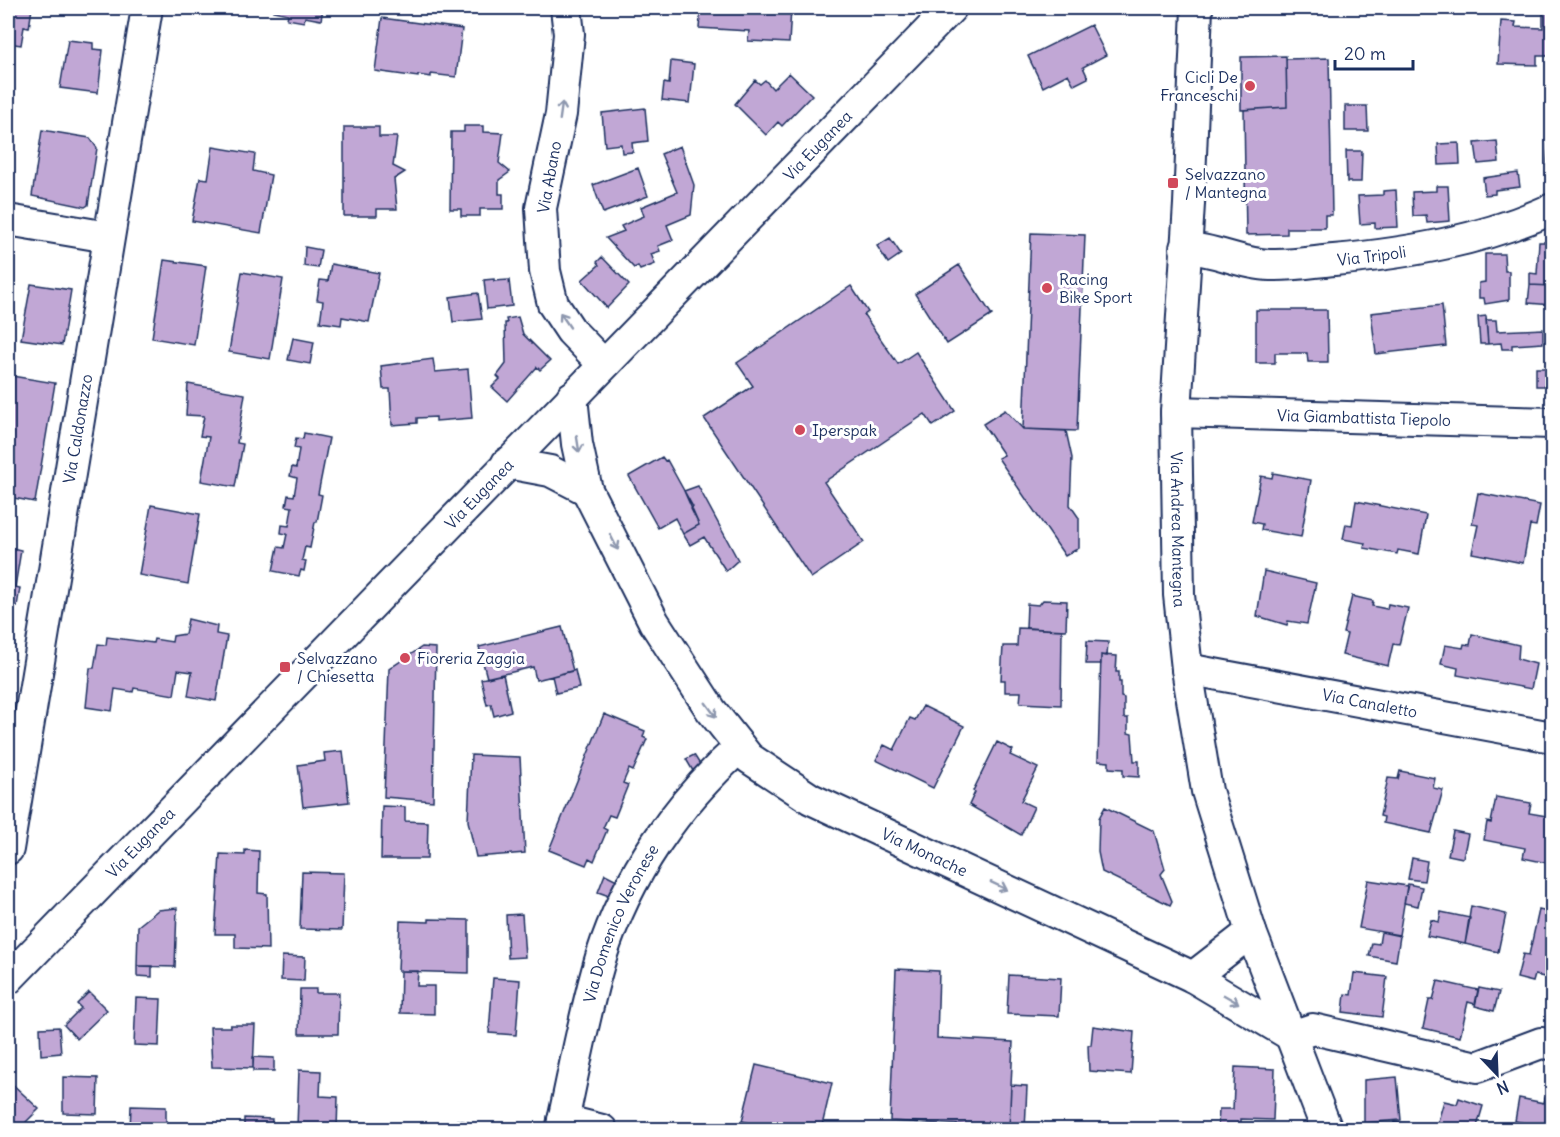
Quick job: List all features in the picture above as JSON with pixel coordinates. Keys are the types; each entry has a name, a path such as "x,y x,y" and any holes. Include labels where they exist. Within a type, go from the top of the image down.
{"street":[{"name":"Via Caldonazzo","path":"8,849 147,8"},
{"name":"Via Abano","path":"566,8 569,34 561,114 541,208 545,271 553,304 571,331 603,364"},
{"name":"Via Euganea","path":"8,979 951,8"},
{"name":"Via Andrea Mantegna","path":"1197,8 1182,345 1176,412 1179,595 1187,669 1207,790 1251,932 1292,1036"},
{"name":"Via Tripoli","path":"1185,248 1207,249 1248,263 1271,265 1365,257 1413,251 1461,241 1514,226 1552,209"},
{"path":"8,220 108,237"},
{"name":"Via Monache","path":"572,397 577,444 587,490 654,622 711,710 749,758 811,799 1193,977 1292,1036"},
{"name":"Via Giambattista Tiepolo","path":"1176,412 1552,423"},
{"path":"507,463 550,471 587,490"},
{"name":"Via Canaletto","path":"1187,669 1552,737"},
{"name":"Via Domenico Veronese","path":"562,1125 601,957 614,922 654,844 691,796 740,747"},
{"path":"1193,977 1251,932"},
{"path":"1327,1130 1292,1036 1313,1029 1477,1067 1541,1043 1552,1044"},
{"path":"562,1125 602,1130"}],"building":[{"path":"8,8 32,8 29,28 24,27 21,45 8,43"},
{"path":"274,8 323,8 321,20 305,17 304,22 287,19 288,14 273,11"},
{"path":"701,8 791,8 789,43 748,41 749,31 699,28"},
{"path":"1543,9 1552,9 1552,53 1549,53 1549,56 1537,56 1537,65 1498,64 1501,21 1516,22 1515,27 1543,28"},
{"path":"382,18 462,29 456,77 431,74 431,77 418,75 418,77 375,71"},
{"path":"1091,25 1106,55 1083,67 1088,78 1074,85 1068,74 1043,87 1028,56"},
{"path":"68,40 93,43 93,49 103,50 98,93 60,88"},
{"path":"1286,56 1287,107 1241,110 1241,57"},
{"path":"1329,58 1332,215 1325,215 1325,228 1287,228 1287,234 1246,235 1244,110 1287,107 1286,59"},
{"path":"671,61 694,64 690,103 662,100 664,83 669,84"},
{"path":"789,73 812,95 782,126 778,122 766,135 735,104 755,80 760,84 765,80 773,89"},
{"path":"1345,106 1367,106 1368,131 1345,131"},
{"path":"645,108 648,141 632,143 633,152 622,153 621,144 605,146 602,113"},
{"path":"1549,125 1552,125 1552,165 1547,164"},
{"path":"464,126 483,126 483,132 503,133 499,163 510,172 499,180 499,194 503,194 503,209 480,209 480,216 461,216 461,209 450,209 451,132 464,132"},
{"path":"344,127 379,127 379,137 397,137 393,166 405,172 394,179 397,209 377,209 377,216 344,216"},
{"path":"42,130 90,138 97,148 88,205 85,207 32,196"},
{"path":"1497,141 1499,162 1478,164 1475,143"},
{"path":"1459,143 1460,164 1439,165 1438,144"},
{"path":"680,146 694,185 691,215 667,225 673,240 658,246 660,251 651,254 655,264 640,270 638,266 634,268 606,238 624,231 621,226 644,216 641,207 677,192 661,154"},
{"path":"213,147 255,154 253,171 271,175 261,233 192,221 200,178 208,179"},
{"path":"1346,151 1362,151 1361,182 1347,182"},
{"path":"638,168 648,196 603,213 593,185"},
{"path":"1518,173 1520,187 1495,190 1495,194 1485,195 1483,178"},
{"path":"1436,186 1448,186 1450,221 1427,223 1426,215 1413,216 1412,192 1436,191"},
{"path":"1396,190 1398,227 1375,228 1375,223 1360,224 1358,196 1383,195 1383,191"},
{"path":"1031,233 1085,235 1077,431 1023,429"},
{"path":"890,238 901,254 888,263 877,246"},
{"path":"1539,242 1552,242 1552,286 1530,285 1530,273 1537,274"},
{"path":"305,247 321,250 318,268 304,266"},
{"path":"1485,254 1504,254 1505,271 1509,271 1509,300 1485,304 1484,298 1479,298 1479,283 1485,282"},
{"path":"602,257 629,285 607,308 582,280 599,265 597,262"},
{"path":"164,260 206,266 194,345 152,338"},
{"path":"331,264 379,273 369,322 342,317 341,325 320,322 323,301 317,300 320,280 328,281"},
{"path":"959,265 992,315 947,344 915,294"},
{"path":"242,272 283,279 270,359 229,352"},
{"path":"494,279 494,281 509,280 512,306 487,309 484,280"},
{"path":"31,284 71,290 62,345 21,339"},
{"path":"1530,285 1552,286 1552,305 1528,303"},
{"path":"851,286 868,312 864,315 898,364 916,352 955,411 933,426 925,414 824,482 864,542 811,578 704,418 753,386 737,363"},
{"path":"478,293 482,319 453,322 450,297"},
{"path":"1442,305 1446,346 1376,354 1371,313"},
{"path":"1256,310 1327,310 1328,362 1308,362 1307,353 1275,353 1275,363 1256,363"},
{"path":"1486,316 1488,344 1480,344 1478,317"},
{"path":"518,317 523,334 550,361 540,370 537,367 507,401 492,387 500,379 497,376 506,364 506,319"},
{"path":"1486,320 1496,320 1497,331 1543,329 1543,343 1512,345 1512,349 1502,349 1501,343 1488,344"},
{"path":"293,338 314,342 310,364 288,360"},
{"path":"433,359 435,372 468,369 472,418 436,421 436,417 417,418 417,423 392,425 390,389 383,389 381,366"},
{"path":"1536,368 1552,368 1552,386 1536,386"},
{"path":"12,376 55,383 35,502 8,497 8,402"},
{"path":"188,384 245,394 237,443 243,444 235,487 201,481 209,437 200,436 204,416 186,415"},
{"path":"1005,410 1023,429 1066,431 1072,458 1070,505 1079,518 1079,548 1065,556 998,458 1004,455 983,424"},
{"path":"304,433 329,438 318,494 322,495 317,522 315,522 310,548 305,547 302,560 306,561 304,571 301,570 299,576 273,571 278,547 284,548 287,534 281,533 282,525 289,526 292,507 286,506 288,495 294,496 297,478 290,476 292,467 296,468 299,449 294,448 296,438 303,439"},
{"path":"662,457 665,461 667,460 693,507 691,509 699,525 683,534 675,518 658,528 629,476"},
{"path":"1273,473 1311,480 1301,537 1261,530 1262,524 1252,522 1261,476 1272,478"},
{"path":"698,486 738,560 726,571 704,537 690,545 683,534 699,525 684,491"},
{"path":"1478,493 1540,505 1536,526 1530,525 1523,563 1472,553 1478,525 1472,524"},
{"path":"1356,501 1426,515 1419,554 1398,550 1397,554 1364,548 1365,543 1343,539 1346,524 1352,525"},
{"path":"151,505 200,514 188,584 139,575"},
{"path":"8,547 21,550 15,587 20,588 17,606 8,605"},
{"path":"1264,571 1316,583 1307,624 1288,621 1287,625 1257,616"},
{"path":"1352,596 1373,601 1372,606 1387,609 1388,604 1408,608 1399,645 1393,644 1388,666 1342,655 1347,634 1343,633"},
{"path":"1043,600 1067,601 1066,630 1026,628 1027,604 1039,605"},
{"path":"188,619 217,626 216,634 227,636 216,701 188,696 192,672 178,670 174,695 134,688 133,692 115,689 112,711 86,707 90,668 94,668 98,644 106,645 107,637 153,643 154,639 172,642 173,636 185,634"},
{"path":"562,627 573,671 536,680 533,667 487,678 479,647"},
{"path":"1018,628 1062,630 1061,705 1020,703 1021,692 1005,692 1005,680 1001,680 1003,646 1017,646"},
{"path":"1472,634 1519,645 1518,659 1536,664 1531,689 1457,675 1458,668 1441,664 1445,645 1463,648 1464,644 1470,645"},
{"path":"1087,641 1108,642 1107,656 1101,655 1101,664 1086,664"},
{"path":"422,647 436,648 433,801 384,797 389,669"},
{"path":"1101,655 1117,656 1116,672 1119,672 1121,697 1124,698 1124,718 1128,718 1128,733 1132,734 1134,761 1139,761 1139,777 1123,776 1123,769 1109,768 1109,762 1098,761"},
{"path":"575,670 579,688 556,693 552,676"},
{"path":"503,674 511,711 494,716 491,704 487,705 481,679"},
{"path":"923,706 964,726 933,788 876,760 884,745 894,750 910,718 915,720"},
{"path":"604,714 645,731 643,737 647,739 633,771 629,769 623,783 628,785 615,817 609,815 603,828 607,830 594,861 589,858 586,865 549,850"},
{"path":"997,742 1013,750 1010,755 1038,768 1021,801 1034,807 1021,835 969,805 975,792 973,791"},
{"path":"343,751 349,802 303,807 298,765 325,761 324,753"},
{"path":"471,755 520,757 525,853 476,857 468,821"},
{"path":"694,755 701,766 693,771 686,759"},
{"path":"1400,771 1435,778 1433,788 1443,790 1431,833 1383,823 1384,817 1380,816 1388,778 1398,779"},
{"path":"1496,797 1531,803 1529,813 1552,817 1552,864 1523,858 1525,848 1484,840 1487,822 1491,823"},
{"path":"382,806 405,807 405,821 428,822 427,859 381,859"},
{"path":"1105,807 1154,831 1165,869 1161,874 1172,901 1170,905 1102,872 1098,852 1099,818"},
{"path":"1453,831 1468,834 1463,858 1448,855"},
{"path":"245,850 259,851 258,893 267,894 268,949 235,948 235,934 215,934 220,854 245,855"},
{"path":"1412,858 1427,861 1424,881 1408,879"},
{"path":"302,872 344,873 342,930 300,929"},
{"path":"605,874 619,881 612,897 598,892"},
{"path":"1368,880 1407,886 1399,935 1359,928"},
{"path":"1408,884 1422,887 1418,906 1404,903"},
{"path":"1471,906 1506,914 1498,952 1465,944"},
{"path":"177,908 175,967 137,966 138,926 158,910"},
{"path":"1539,910 1552,913 1552,964 1549,978 1535,975 1533,982 1517,978 1523,954 1529,955"},
{"path":"1441,912 1470,918 1465,944 1427,936 1431,920 1439,922"},
{"path":"522,914 525,957 508,958 506,915"},
{"path":"429,919 469,920 469,973 398,971 400,921 429,922"},
{"path":"1381,932 1400,936 1396,961 1369,956 1372,943 1379,944"},
{"path":"282,956 305,957 304,981 281,980"},
{"path":"137,966 152,966 152,977 137,976"},
{"path":"896,969 939,971 937,1038 1013,1042 1009,1130 967,1130 967,1125 890,1121"},
{"path":"401,971 418,971 417,986 434,986 434,1014 400,1013"},
{"path":"1354,973 1387,977 1382,1017 1343,1012 1345,994 1351,995"},
{"path":"1009,975 1061,978 1059,1016 1007,1014"},
{"path":"493,978 520,980 516,1035 489,1033"},
{"path":"1438,981 1478,990 1475,1004 1468,1002 1460,1037 1423,1028 1429,1000 1433,1000"},
{"path":"1479,988 1499,992 1494,1011 1475,1006"},
{"path":"300,989 316,989 316,993 339,993 338,1034 299,1034"},
{"path":"89,992 107,1010 77,1039 64,1025 81,1008 77,1004"},
{"path":"136,998 161,999 159,1046 134,1045"},
{"path":"230,1025 255,1025 253,1068 212,1067 210,1027 230,1027"},
{"path":"1093,1026 1134,1032 1131,1074 1089,1071 1088,1045 1091,1045"},
{"path":"59,1027 61,1053 41,1055 40,1028"},
{"path":"253,1057 274,1058 274,1071 253,1071"},
{"path":"756,1065 832,1083 821,1130 780,1130 742,1121"},
{"path":"1235,1067 1275,1069 1273,1120 1241,1119 1241,1127 1218,1126 1219,1109 1233,1109"},
{"path":"299,1070 321,1071 320,1096 338,1097 337,1128 297,1127"},
{"path":"63,1077 98,1078 97,1114 63,1113"},
{"path":"1397,1077 1401,1120 1364,1123 1364,1080"},
{"path":"8,1080 39,1109 26,1122 34,1130 8,1130"},
{"path":"1011,1085 1027,1086 1025,1130 1009,1130"},
{"path":"1459,1098 1483,1106 1476,1130 1436,1128 1444,1101 1457,1104"},
{"path":"1519,1098 1544,1103 1545,1098 1552,1100 1552,1128 1515,1121"},
{"path":"131,1106 166,1107 166,1130 130,1130"},
{"path":"244,1118 272,1119 271,1130 244,1130"},
{"path":"457,1120 468,1122 467,1130 455,1130"},
{"path":"1394,1122 1416,1124 1416,1130 1394,1130"},
{"path":"199,1126 244,1128 244,1130 199,1130"}],"place":[{"name":"Cicli De Franceschi","path":"1250,86"},
{"name":"Selvazzano / Mantegna","path":"1173,183"},
{"name":"Racing Bike Sport","path":"1047,288"},
{"name":"Iperspak","path":"800,430"},
{"name":"Fioreria Zaggia","path":"405,658"},
{"name":"Selvazzano / Chiesetta","path":"285,667"}]}
